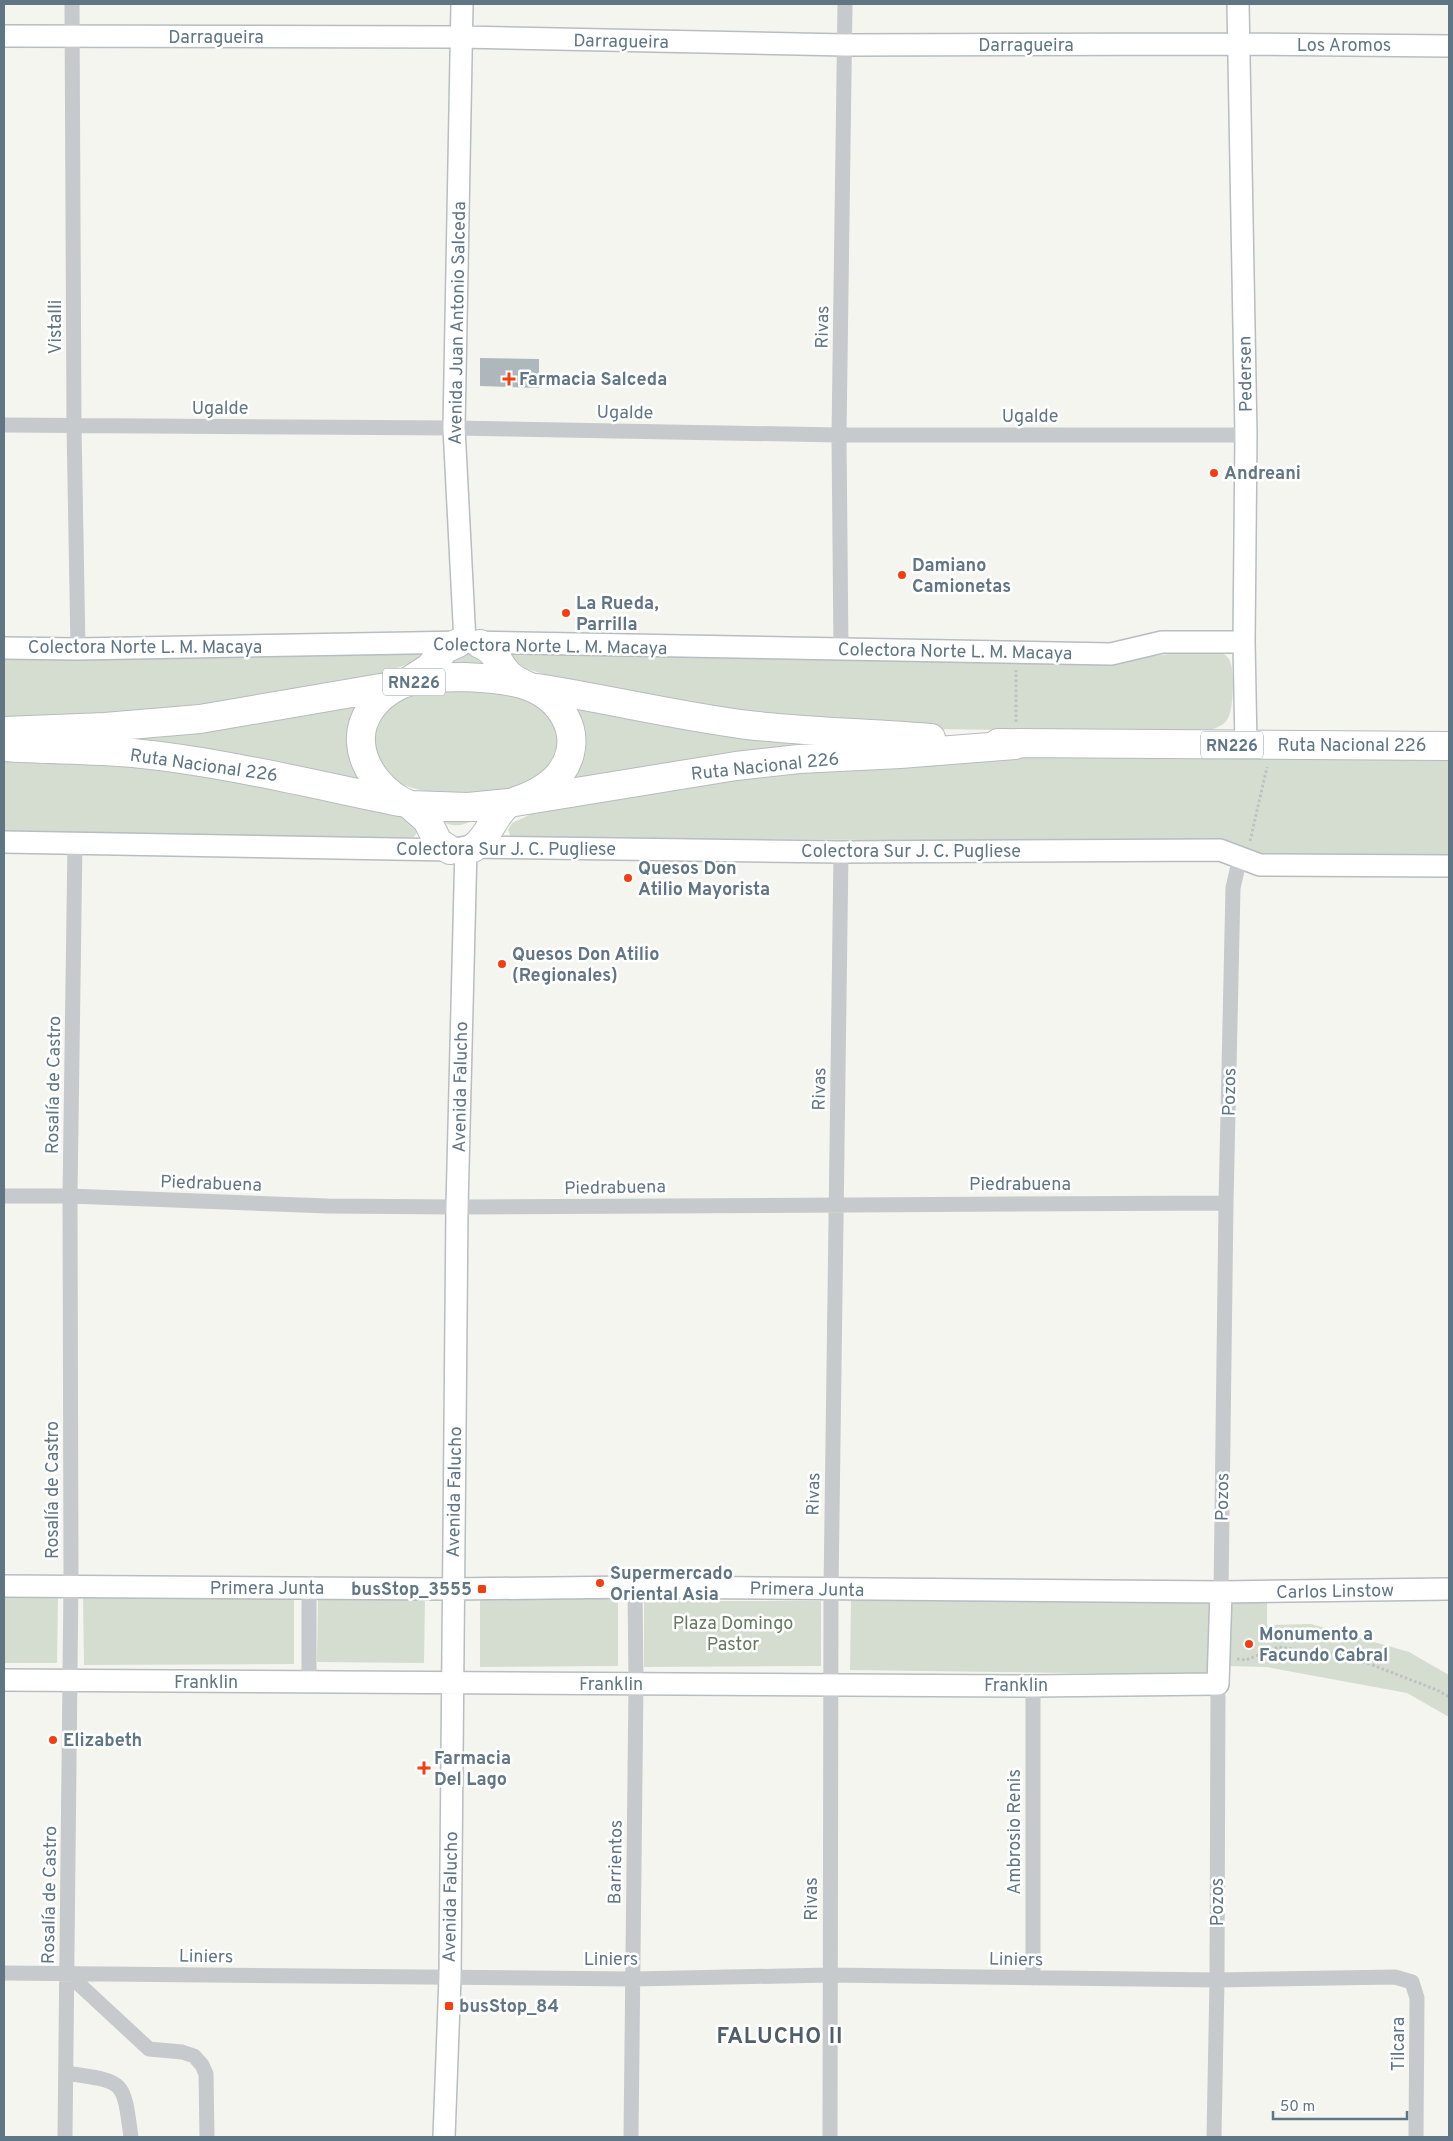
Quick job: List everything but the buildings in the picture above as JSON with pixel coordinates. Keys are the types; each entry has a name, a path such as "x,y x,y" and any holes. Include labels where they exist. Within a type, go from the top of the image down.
{"highway":[{"path":"402,684 416,678 429,668 445,649 468,643 489,648 496,654 507,673 528,686"},
{"name":"Ruta Nacional 226","path":"4,731 200,719 431,678 453,677 505,680 676,714 748,725 1015,745 1449,746"},
{"name":"Ruta Nacional 226","path":"402,684 380,698 372,706 362,727 361,737 364,761 369,772 406,804"},
{"name":"Ruta Nacional 226","path":"513,802 536,793 557,777 568,760 572,742 568,723 559,707 548,696 528,686"},
{"name":"Ruta Nacional 226","path":"4,747 132,753 165,757 289,777 406,804 468,807 513,802 689,773 799,759 900,754 1015,745"},
{"path":"406,804 427,820 438,842 463,848 482,841 501,810 513,802"}],"street":[{"name":"Vistalli","path":"72,4 74,426 78,649"},
{"name":"Avenida Juan Antonio Salceda","path":"462,4 454,428 468,643"},
{"name":"Rivas","path":"842,650 839,435 845,4"},
{"name":"Pedersen","path":"1238,4 1246,435 1244,642 1246,745"},
{"name":"Darragueira","path":"4,36 462,38 845,46 1238,44"},
{"name":"Los Aromos","path":"1238,44 1449,46"},
{"name":"Ugalde","path":"4,426 454,428 839,435 1246,435"},
{"name":"Colectora Norte L. M. Macaya","path":"4,648 78,649 468,643 1111,654 1162,642 1244,642"},
{"name":"Colectora Sur J. C. Pugliese","path":"4,842 841,852 1220,850 1260,864 1449,866"},
{"name":"Rosalía de Castro","path":"65,2137 71,1587 70,1196 75,842"},
{"name":"Avenida Falucho","path":"444,2137 450,1977 457,1207 463,848"},
{"name":"Rivas","path":"830,2137 831,1590 841,852"},
{"name":"Pozos","path":"1214,2137 1217,1980 1218,1684 1226,1203 1234,888 1238,866 1246,860"},
{"name":"Piedrabuena","path":"4,1196 70,1196 328,1206 457,1207 836,1203 1226,1203"},
{"name":"Primera Junta","path":"4,1586 1221,1592"},
{"path":"309,1588 309,1682"},
{"name":"Barrientos","path":"631,2137 636,1684 635,1588"},
{"name":"Carlos Linstow","path":"1221,1592 1449,1589"},
{"name":"Franklin","path":"4,1680 1033,1686 1218,1684"},
{"name":"Ambrosio Renis","path":"1033,1686 1033,1978"},
{"name":"Liniers","path":"4,1973 633,1978 830,1975 1217,1980 1395,1977 1412,1982"},
{"path":"67,1974 149,2049 182,2052 194,2056 202,2065 206,2074 207,2137"},
{"name":"Tilcara","path":"1412,1982 1417,1998 1416,2137"},
{"path":"66,2073 107,2079 120,2086 126,2098 131,2137"}],"path":[{"path":"1015,745 1016,651"},
{"path":"1246,860 1273,745"},
{"path":"1219,1658 1246,1660 1278,1647 1350,1656 1437,1690 1449,1697"}],"green space":[{"path":"512,652 1113,662 1168,654 1219,652 1229,659 1233,680 1232,699 1227,720 1217,728 1204,732 920,729 788,721 550,676 527,669 510,659"},
{"path":"379,653 422,654 418,660 366,680 256,703 4,721 4,655 357,656"},
{"path":"469,654 485,662 488,668 447,663 460,655"},
{"path":"454,688 528,699 540,707 553,722 558,740 556,759 551,768 529,783 517,788 482,794 424,791 408,787 396,781 379,762 375,750 376,726 381,714 389,705 401,698"},
{"path":"568,698 897,744 568,784"},
{"path":"361,699 366,786 79,736"},
{"path":"1073,756 1449,760 1449,855 1266,854 1212,842 532,838 511,837 508,830 512,823 542,809 638,789 931,759"},
{"path":"4,758 152,765 402,813 418,831 414,837 407,838 4,835"},
{"path":"435,817 474,820 454,825 445,823"},
{"path":"4,1596 58,1597 57,1663 4,1663"},
{"path":"294,1597 294,1664 84,1665 83,1598"},
{"path":"318,1597 425,1598 424,1663 317,1662"},
{"path":"618,1598 618,1666 480,1667 480,1599"},
{"path":"851,1598 1213,1602 1211,1675 850,1670"},
{"path":"1228,1599 1267,1600 1267,1625 1311,1624 1409,1652 1449,1675 1449,1717 1407,1693 1266,1667 1226,1666"},
{"name":"Plaza Domingo Pastor","path":"644,1601 821,1601 821,1666 644,1667"}],"place":[{"name":"Farmacia Salceda","path":"509,379"},
{"name":"Andreani","path":"1214,473"},
{"name":"Damiano Camionetas","path":"902,575"},
{"name":"La Rueda, Parrilla","path":"566,613"},
{"name":"Quesos Don Atilio Mayorista","path":"628,878"},
{"name":"Quesos Don Atilio (Regionales)","path":"502,964"},
{"name":"Supermercado Oriental Asia","path":"600,1583"},
{"name":"busStop_3555","path":"482,1589"},
{"name":"Monumento a Facundo Cabral","path":"1249,1644"},
{"name":"Elizabeth","path":"53,1740"},
{"name":"Farmacia Del Lago","path":"424,1768"},
{"name":"busStop_84","path":"449,2006"}],"district":[{"name":"FALUCHO II","path":"780,2035"}]}
